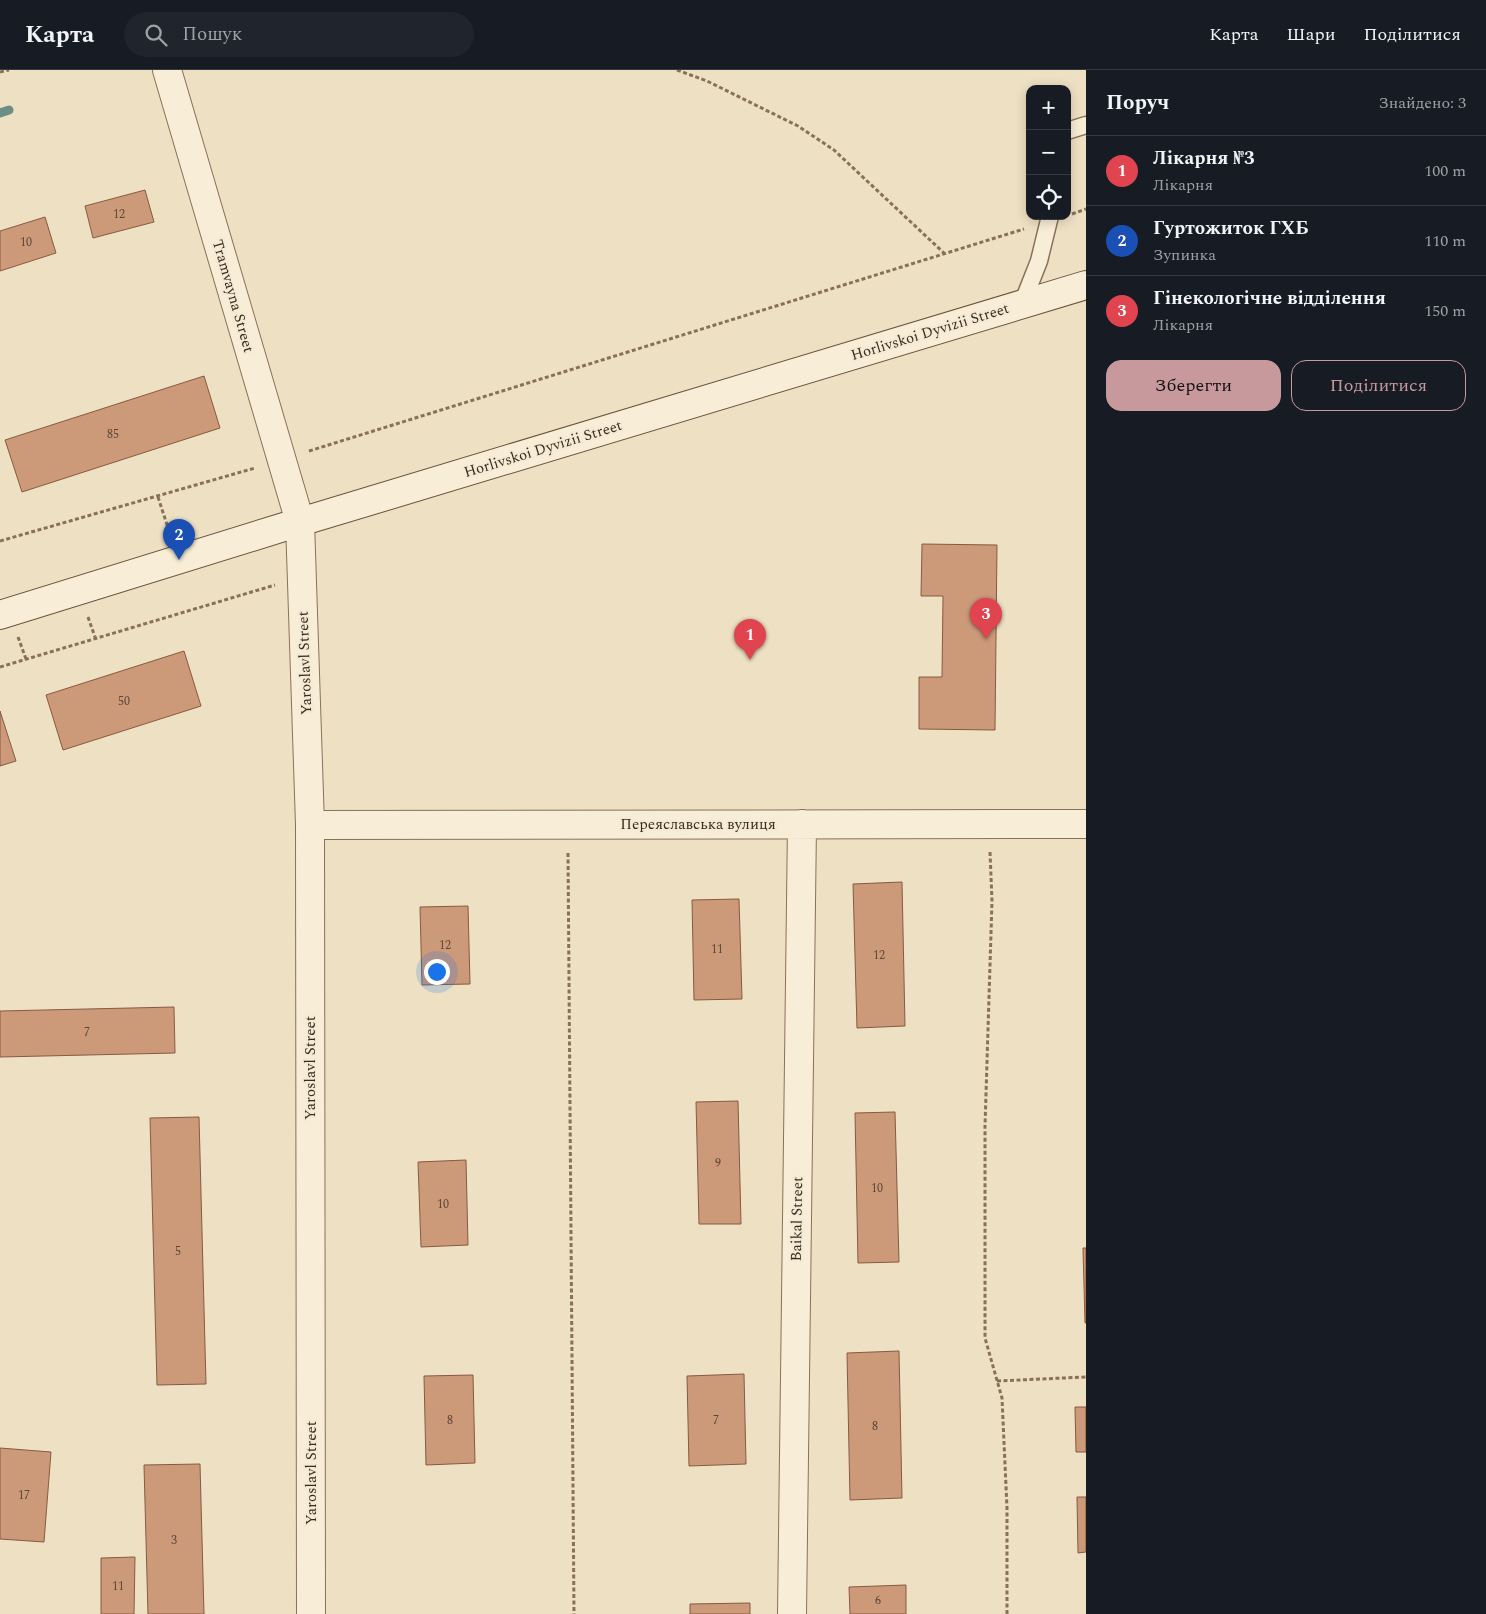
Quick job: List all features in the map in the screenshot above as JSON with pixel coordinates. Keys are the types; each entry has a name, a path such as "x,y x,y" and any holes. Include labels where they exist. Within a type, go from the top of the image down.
{"street":[{"name":"Tramvayna Street","path":"167,70 300,522"},
{"name":"Horlivskoi Dyvizii Street","path":"0,614 1086,285"},
{"name":"Yaroslavl Street","path":"300,522 310,825 311,1614"},
{"name":"Baikal Street","path":"792,1614 802,824"},
{"name":"Переяславська вулиця","path":"310,825 1086,824"}],"lane":[{"path":"1070,130 1086,125"},
{"path":"1022,304 1039,261 1050,220"}],"path":[{"path":"0,72 9,70"},
{"path":"677,70 707,81 798,126 834,150 945,254"},
{"path":"1071,215 1086,210"},
{"path":"0,541 282,460 945,254 1047,220"},
{"path":"158,497 179,560"},
{"path":"0,667 95,637 302,577"},
{"path":"568,824 574,1614"},
{"path":"990,824 992,901 985,1126 985,1338 1002,1398 1007,1508 1006,1614"},
{"path":"997,1381 1086,1377"}],"building":[{"path":"145,190 154,222 93,238 85,206"},
{"path":"45,217 56,253 0,271 0,231"},
{"path":"204,376 220,428 22,492 5,440"},
{"path":"922,544 997,545 995,730 919,729 919,677 942,677 943,596 921,596"},
{"path":"184,651 201,706 63,750 46,695"},
{"path":"0,711 16,761 0,766"},
{"path":"902,882 905,1026 857,1028 853,884"},
{"path":"739,899 742,999 694,1000 692,900"},
{"path":"468,906 470,984 422,985 420,907"},
{"path":"174,1007 175,1053 0,1057 0,1011"},
{"path":"738,1101 741,1224 699,1224 696,1102"},
{"path":"895,1112 899,1262 858,1263 855,1113"},
{"path":"199,1117 206,1384 157,1385 150,1118"},
{"path":"466,1160 468,1245 421,1247 418,1162"},
{"path":"1083,1248 1086,1248 1086,1323 1085,1323"},
{"path":"899,1351 902,1498 850,1500 847,1353"},
{"path":"744,1374 746,1464 689,1466 687,1376"},
{"path":"473,1375 475,1463 426,1465 424,1376"},
{"path":"1075,1407 1086,1407 1086,1452 1076,1452"},
{"path":"0,1448 51,1452 44,1542 0,1539"},
{"path":"200,1464 204,1614 148,1614 144,1465"},
{"path":"1077,1497 1086,1497 1086,1552 1078,1553"},
{"path":"135,1557 134,1614 101,1614 101,1558"},
{"path":"906,1585 906,1614 850,1614 849,1587"},
{"path":"750,1603 750,1614 690,1614 690,1604"}],"waterway":[{"path":"0,113 9,110"}],"place":[{"name":"Гуртожиток ГХБ","path":"179,560"},
{"name":"Гінекологічне відділення","path":"986,639"},
{"name":"Лікарня №3","path":"750,660"}]}
